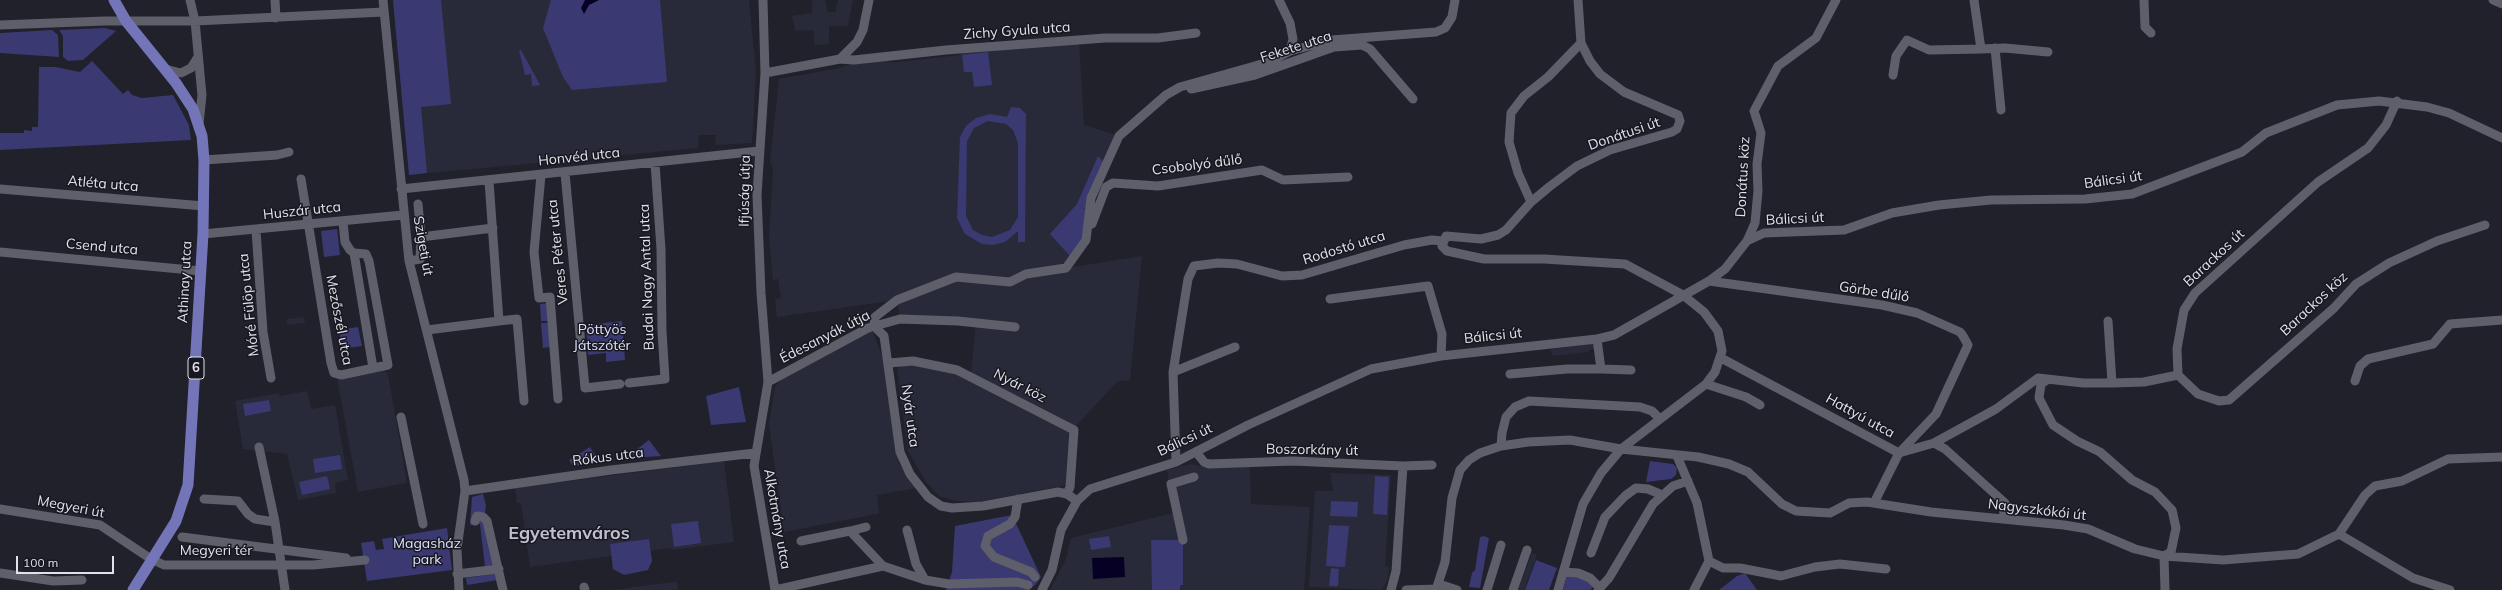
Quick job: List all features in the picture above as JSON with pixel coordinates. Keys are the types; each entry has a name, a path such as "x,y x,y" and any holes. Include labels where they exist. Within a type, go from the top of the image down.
{"main road":[{"name":"6","path":"114,0 126,21"},
{"name":"Athinay utca","path":"126,21 165,68 187,99 199,124 204,160 203,234 188,485 176,521 151,559"},
{"name":"6","path":"133,590 151,559"}],"street":[{"path":"190,0 195,21 202,95 199,124"},
{"path":"275,0 276,18"},
{"name":"Szigeti út","path":"383,0 402,189 403,216 409,261 462,466 465,491 457,548 457,574 459,590"},
{"name":"Ifjúság útja","path":"763,0 765,73 759,151 758,211 768,382"},
{"path":"765,73 840,59 850,51 857,42 863,30 869,0"},
{"name":"Fekete utca","path":"1279,0 1290,23 1294,39 1290,51"},
{"name":"Fekete utca","path":"874,326 875,317 897,300 956,277 1010,282 1026,274 1066,268 1086,240 1091,198 1119,136 1166,94 1180,87 1269,62 1290,51 1332,40 1436,32 1445,28 1452,17 1455,0"},
{"name":"Donátusi út","path":"1442,241 1446,236 1481,239 1498,235 1506,230 1531,202 1549,186 1595,156 1672,132 1680,124 1678,116 1674,112 1624,92 1612,84 1590,61 1581,43 1578,0"},
{"name":"Donátus köz","path":"1747,241 1755,223 1758,191 1757,164 1761,133 1754,111 1778,66 1816,38 1836,0"},
{"path":"1974,0 1981,49"},
{"path":"2144,0 2145,27 2151,32"},
{"path":"2493,0 2502,4"},
{"path":"0,25 126,21 195,21 384,12"},
{"path":"366,14 381,21 386,26"},
{"name":"Zichy Gyula utca","path":"840,59 854,60 946,50 1105,38 1158,38 1196,34"},
{"path":"1893,75 1896,56 1907,40 1929,50 1995,48 2048,52"},
{"path":"1531,202 1518,173 1509,142 1511,113 1524,96 1548,77 1581,43"},
{"name":"Fekete utca","path":"1166,94 1255,75 1334,47 1362,45 1370,49 1413,99"},
{"path":"1995,48 2001,110"},
{"path":"850,51 854,60"},
{"path":"165,68 181,74 191,68 198,57"},
{"name":"Bálicsi út","path":"1042,590 1052,570 1061,530 1077,501 1090,489 1176,462 1248,425 1371,369 1441,356 1597,339 1631,327 1683,295 1709,282 1725,269 1747,241 1775,231 1844,230 1892,213 1939,204 1991,200 2085,199 2132,194 2152,189 2242,152 2266,133 2327,107 2379,101 2397,102 2449,113 2502,138"},
{"name":"Barackos út","path":"2178,375 2177,350 2184,310 2195,293 2318,182 2368,148 2386,125 2397,102"},
{"name":"Honvéd utca","path":"402,189 565,173 759,151"},
{"path":"204,160 277,155 289,152"},
{"name":"Budai Nagy Antal utca","path":"654,380 665,379 662,331 661,249 655,163"},
{"name":"Csobolyó dűlő","path":"1086,240 1106,187 1112,183 1158,186 1262,170 1283,180 1348,177"},
{"name":"Veres Péter utca","path":"565,173 585,388 654,380"},
{"path":"541,175 534,252 539,298 550,297 558,399"},
{"name":"Mezőszél utca","path":"301,178 307,226 333,371 340,375 388,365 369,261 366,254 354,253"},
{"path":"489,181 500,321"},
{"name":"Atléta utca","path":"0,189 204,206"},
{"path":"409,261 420,259 421,237 418,204"},
{"name":"Huszár utca","path":"203,234 307,226 403,216"},
{"path":"343,222 345,242 354,253 373,368"},
{"name":"Barackos köz","path":"2178,375 2198,394 2219,401 2229,400 2334,308 2356,284 2389,263 2437,241 2485,225"},
{"path":"421,237 492,228"},
{"name":"Móré Fülöp utca","path":"256,230 263,332 270,378"},
{"name":"Rodostó utca","path":"1176,462 1173,372 1188,279 1194,266 1218,263 1237,264 1282,276 1302,275 1404,245 1432,240 1442,241"},
{"path":"1442,241 1442,246 1447,250 1484,260 1559,260 1625,264 1683,295 1704,312 1715,325 1722,343 1721,358 1715,372 1706,384 1621,449 1601,473 1583,504 1558,590"},
{"name":"Csend utca","path":"0,252 201,271"},
{"name":"Görbe dűlő","path":"1709,282 1882,305 1917,313 1960,332 1968,345 1936,414 1900,453"},
{"path":"1330,299 1428,286 1442,334 1441,356"},
{"path":"427,330 517,319 524,401"},
{"name":"Édesanyák útja","path":"768,382 874,326 900,319 958,321 1015,327"},
{"path":"2355,381 2360,366 2368,359 2433,344 2450,324 2502,320"},
{"path":"2108,321 2112,383"},
{"name":"Nyár utca","path":"874,326 884,336 889,363 900,452 910,474 928,497 941,506 952,508 983,506 1018,499"},
{"path":"1597,339 1601,369"},
{"path":"1173,372 1235,347"},
{"name":"Hattyú utca","path":"1721,358 1900,453 1934,444"},
{"name":"Nyár köz","path":"889,363 913,361 957,370 1074,430 1070,487 1067,494"},
{"path":"1510,374 1567,369 1630,370"},
{"path":"1934,444 1996,409 2038,378 2047,380 2112,383 2144,382 2178,375"},
{"path":"2047,380 2041,384 2039,398 2053,425 2077,441 2100,452 2132,480 2155,492 2172,510 2176,528 2171,552 2164,556 2165,590"},
{"name":"Alkotmány utca","path":"768,382 755,453 755,477 775,590"},
{"path":"1706,384 1746,397 1760,405"},
{"path":"1501,446 1502,433 1506,417 1515,407 1528,401 1640,407 1652,411 1660,419"},
{"path":"401,417 423,524"},
{"name":"Nagyszkókói út","path":"1438,587 1445,562 1452,498 1459,473 1468,460 1480,453 1501,446 1528,442 1570,440 1621,449 1676,456 1698,457 1729,464 1748,472 1782,504 1796,511 1830,514 1849,503 1874,503 1931,512 2088,529 2135,548 2164,556 2223,560 2283,556 2298,554 2339,534"},
{"path":"1934,444 1945,449 2005,503 2003,519"},
{"path":"259,447 275,522 285,590"},
{"name":"Boszorkány út","path":"1196,452 1204,462 1210,464 1293,461 1403,466 1432,465"},
{"name":"Rókus utca","path":"465,491 611,470 755,453"},
{"path":"1874,503 1900,453"},
{"path":"1676,456 1688,481 1696,503 1709,560 1694,590"},
{"path":"2450,590 2413,578 2339,534 2365,494 2375,486 2402,481 2448,459 2502,457"},
{"path":"1391,590 1396,571 1403,466"},
{"path":"1183,540 1171,484 1194,477"},
{"path":"1563,572 1578,573 1590,578 1599,589 1609,578 1653,504 1673,486 1688,481"},
{"path":"1591,553 1605,517 1625,496 1636,488 1648,489 1662,495"},
{"path":"1035,577 1031,572 994,557 986,551 985,546 988,536 1010,524 1015,517 1018,499 1058,492 1067,494 1077,501"},
{"path":"204,499 238,501 248,514 255,519 275,522"},
{"name":"Megyeri út","path":"0,509 100,525 151,559"},
{"path":"475,521 477,516 483,517 486,521 503,590"},
{"path":"801,541 866,527"},
{"path":"907,530 916,564 925,580"},
{"path":"850,531 884,566 947,587 1017,582 1028,585"},
{"name":"Megyeri tér","path":"151,559 164,564 200,566 313,565 364,560 279,551 182,537"},
{"path":"1487,590 1501,545"},
{"path":"1513,590 1527,550"},
{"path":"1709,560 1723,568 1740,568 1781,576 1815,567 1840,564 1886,569"},
{"path":"775,590 818,585 884,566"},
{"path":"457,574 499,569"},
{"path":"0,573 53,581 82,580"},
{"path":"1406,590 1438,587 1457,590"}],"shaded area":[{"path":"393,0 749,0 756,73 752,143 715,145 716,135 699,135 698,148 409,175"},
{"path":"585,0 599,0 589,5 584,14 581,8"},
{"path":"812,0 825,0 828,12 835,12 838,0 853,0 848,26 829,26 829,44 815,45 813,30 795,31 792,16 812,13"},
{"path":"1079,41 1084,125 1119,136 1067,268 1142,256 1130,380 1117,382 1076,426 971,373 976,323 900,319 897,300 777,317 775,299 781,298 778,279 773,280 769,239 773,169 770,161 779,79 840,68 852,63 888,59 889,63 960,55 962,51"},
{"path":"304,317 305,323 287,325 287,319"},
{"path":"872,330 887,369 899,463 917,488 877,495 879,513 877,514 784,532 769,424 775,387 782,379"},
{"path":"1597,343 1597,349 1589,350 1589,352 1552,356 1551,349"},
{"path":"902,364 955,373 1071,431 1066,485 980,502 956,501 939,496 926,482 908,451 897,369"},
{"path":"383,370 388,374 407,483 358,492 337,378"},
{"path":"307,391 311,409 335,405 348,480 335,483 336,493 298,500 287,454 243,449 235,401 279,393 279,396"},
{"path":"724,461 734,542 672,550 671,548 530,567 521,503 517,503 515,488"},
{"path":"1190,464 1207,467 1250,466 1251,504 1310,507 1304,590 1050,590 1066,559 1071,538 1173,513 1167,470"},
{"path":"1330,473 1391,475 1385,566 1389,567 1388,578 1382,590 1309,587 1315,491 1333,491"},
{"path":"1532,553 1537,555 1524,590 1518,590"},
{"path":"1124,557 1125,577 1093,579 1092,558"},
{"path":"673,582 677,582 678,590 612,590"}],"green space":[{"path":"393,0 441,0 451,104 421,107 427,173 409,175"},
{"path":"551,0 660,0 667,82 572,90 563,77 543,28"},
{"path":"105,28 116,31 83,60 68,61 63,57 63,36 59,30"},
{"path":"52,30 58,35 59,57 0,53 0,33"},
{"path":"519,50 521,50 540,85 532,86 531,74 525,75"},
{"path":"988,52 992,85 974,87 972,72 964,72 962,55"},
{"path":"92,61 123,94 128,90 132,95 142,98 173,95 189,125 191,140 0,150 0,133 24,133 24,130 32,131 32,127 38,127 39,67 56,67 80,72"},
{"path":"1011,107 1020,108 1026,114 1025,242 1018,242 1018,231 1005,242 993,245 982,244 965,234 957,218 960,137 966,126 976,118 990,114 1007,117","holes":["988,121 1006,124 1013,130 1018,143 1018,217 1010,230 992,237 982,235 973,230 966,216 967,141 974,128"]},
{"path":"1098,156 1106,165 1088,211 1077,204"},
{"path":"1077,204 1088,212 1084,240 1071,257 1050,234"},
{"path":"337,229 340,255 324,257 321,231"},
{"path":"548,303 550,321 541,321 540,304"},
{"name":"Pöttyös Játszótér","path":"622,321 625,360 606,362 606,353 588,355 586,325"},
{"path":"541,323 549,323 551,347 543,348"},
{"path":"358,327 362,346 342,349 339,330"},
{"path":"739,387 746,422 711,425 706,396"},
{"path":"269,400 271,411 245,416 243,404"},
{"path":"649,440 661,456 633,458 633,452"},
{"path":"590,447 598,459 597,463 573,466 569,460"},
{"path":"340,455 342,469 315,473 313,459"},
{"path":"1650,461 1673,464 1677,468 1676,475 1671,479 1646,482"},
{"path":"327,476 330,489 302,495 299,482"},
{"path":"1375,476 1389,477 1387,515 1373,514"},
{"path":"483,494 486,505 484,521 494,565 485,567 480,524 470,525 472,497"},
{"path":"1331,501 1358,502 1357,517 1330,516"},
{"path":"1012,515 1041,577 1035,585 1029,590 946,590 952,572 955,526"},
{"path":"698,521 701,543 674,547 671,524"},
{"path":"1329,525 1349,526 1345,567 1326,566"},
{"name":"Magasház park","path":"447,528 452,570 367,581 361,543 374,541 376,550 384,549 382,539"},
{"path":"1109,536 1111,547 1091,550 1089,539"},
{"path":"1484,536 1489,538 1480,588 1469,587 1472,573 1475,570 1480,537"},
{"path":"649,539 652,561 648,570 624,575 613,569 610,544"},
{"path":"1151,540 1183,540 1183,585 1180,585 1180,590 1152,590"},
{"path":"1536,560 1557,568 1549,590 1525,590"},
{"path":"1331,568 1339,569 1338,586 1329,586"},
{"path":"1568,572 1596,584 1590,590 1563,590"},
{"path":"1745,573 1757,590 1719,590 1737,576"},
{"path":"494,574 498,580 467,585 466,578"}],"district":[{"name":"Egyetemváros","path":"569,534"}]}
